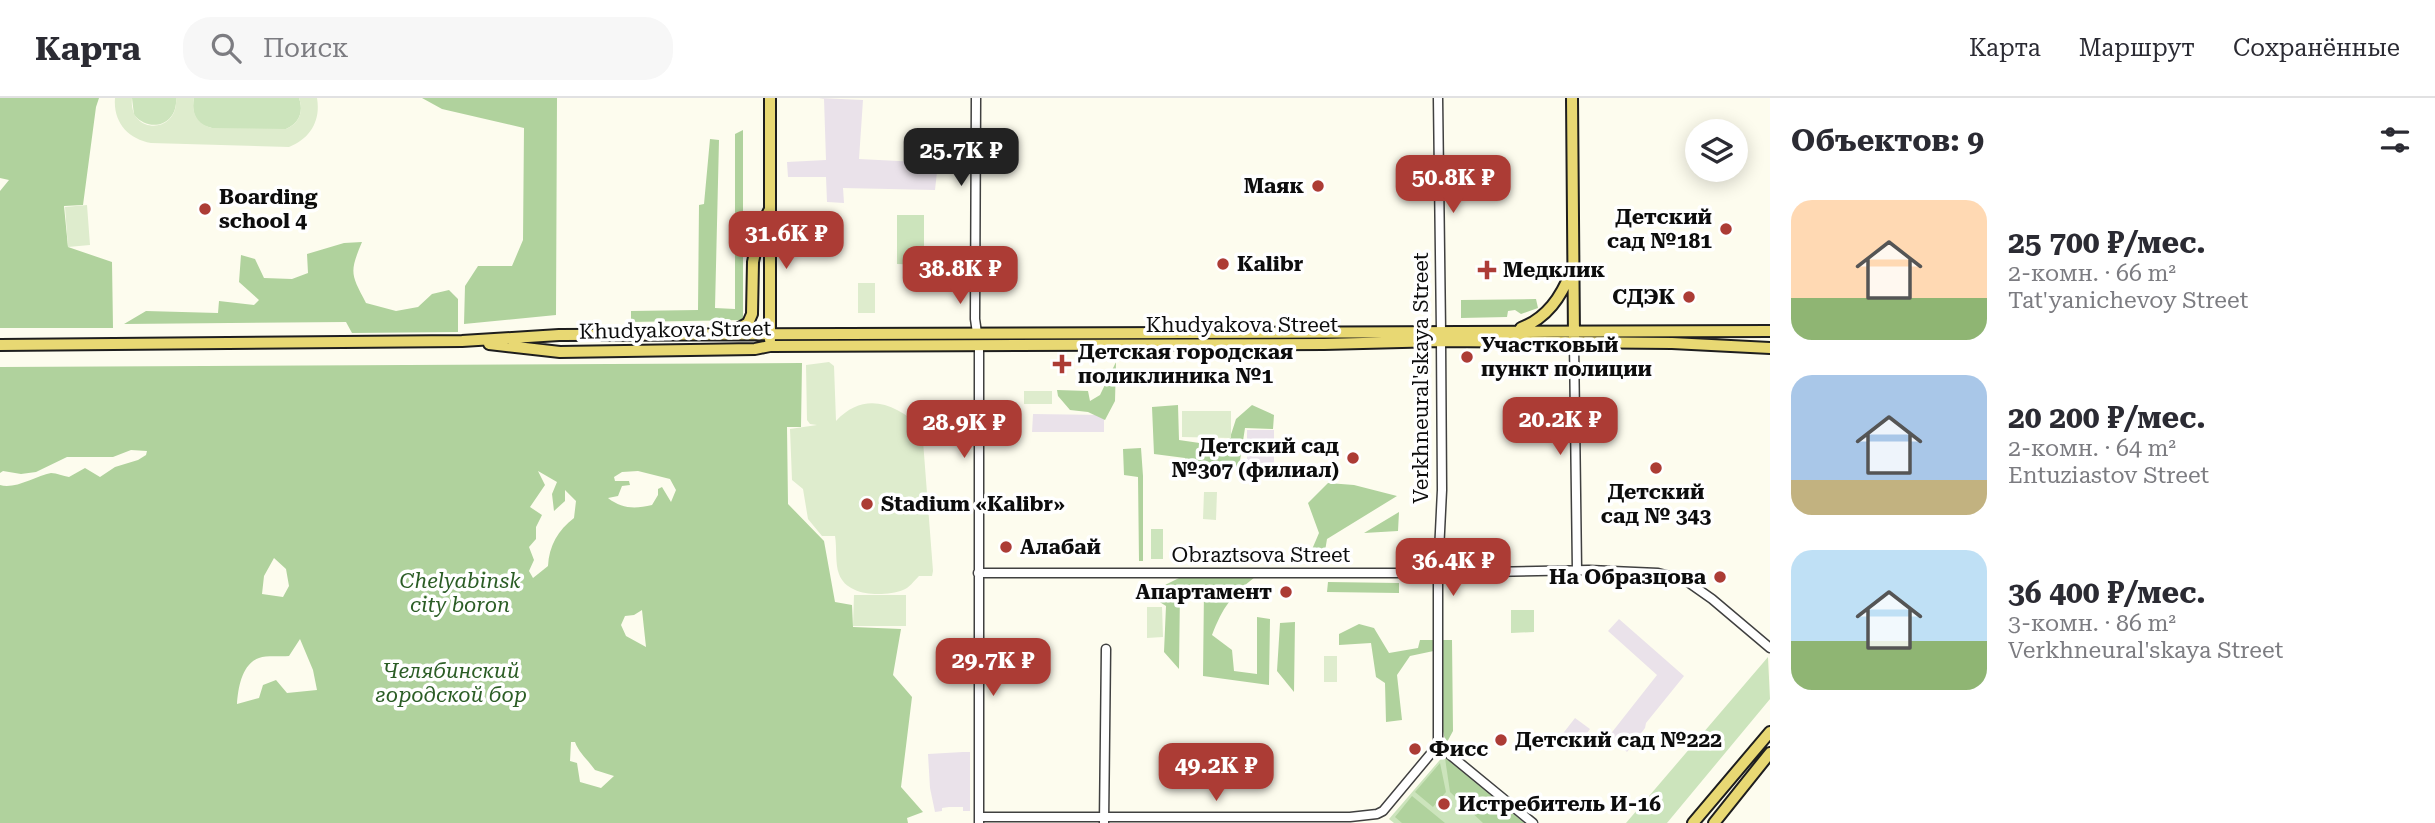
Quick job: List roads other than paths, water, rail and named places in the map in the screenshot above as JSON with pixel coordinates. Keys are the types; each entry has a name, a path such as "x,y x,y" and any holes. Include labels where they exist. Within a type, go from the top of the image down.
{"main road":[{"path":"770,98 770,346"},
{"path":"1572,98 1574,337"},
{"path":"726,335 742,328 752,314 754,253 760,229 770,209"},
{"path":"1513,330 1538,320 1550,309 1563,291 1573,266"},
{"name":"Khudyakova Street","path":"1441,336 1513,330 1574,337 1770,348"},
{"name":"Khudyakova Street","path":"462,341 560,352 755,349 770,346 978,339 1574,337 1770,331"},
{"name":"Khudyakova Street","path":"0,345 462,341 559,335 770,334 978,339"},
{"path":"1693,823 1770,732"},
{"path":"1714,823 1768,760"}],"street":[{"path":"976,98 979,820 1349,817 1377,814 1389,807 1438,745 1533,823"},
{"name":"Verkhneural'skaya Street","path":"1438,98 1442,490 1438,573 1438,745"},
{"path":"1574,337 1577,570"},
{"name":"Obraztsova Street","path":"978,573 1438,573 1577,570 1658,573 1685,580 1712,598 1770,648"},
{"path":"1104,820 1106,649"}],"place":[{"name":"Маяк","path":"1318,186"},
{"name":"Boarding school 4","path":"205,209"},
{"name":"Детский сад №181","path":"1726,229"},
{"name":"Kalibr","path":"1223,264"},
{"name":"Медклик","path":"1487,270"},
{"name":"СДЭК","path":"1689,297"},
{"name":"Участковый пункт полиции","path":"1467,357"},
{"name":"Детская городская поликлиника №1","path":"1062,364"},
{"name":"Детский сад №307 (филиал)","path":"1353,458"},
{"name":"Детский сад № 343","path":"1656,468"},
{"name":"Stadium «Kalibr»","path":"867,504"},
{"name":"Алабай","path":"1006,547"},
{"name":"На Образцова","path":"1720,577"},
{"name":"Апартамент","path":"1286,592"},
{"name":"Детский сад №222","path":"1501,740"},
{"name":"Фисс","path":"1415,749"},
{"name":"Истребитель И-16","path":"1444,804"}],"park label":[{"name":"Chelyabinsk city boron","path":"460,593"},
{"name":"Челябинский городской бор","path":"451,683"}]}
